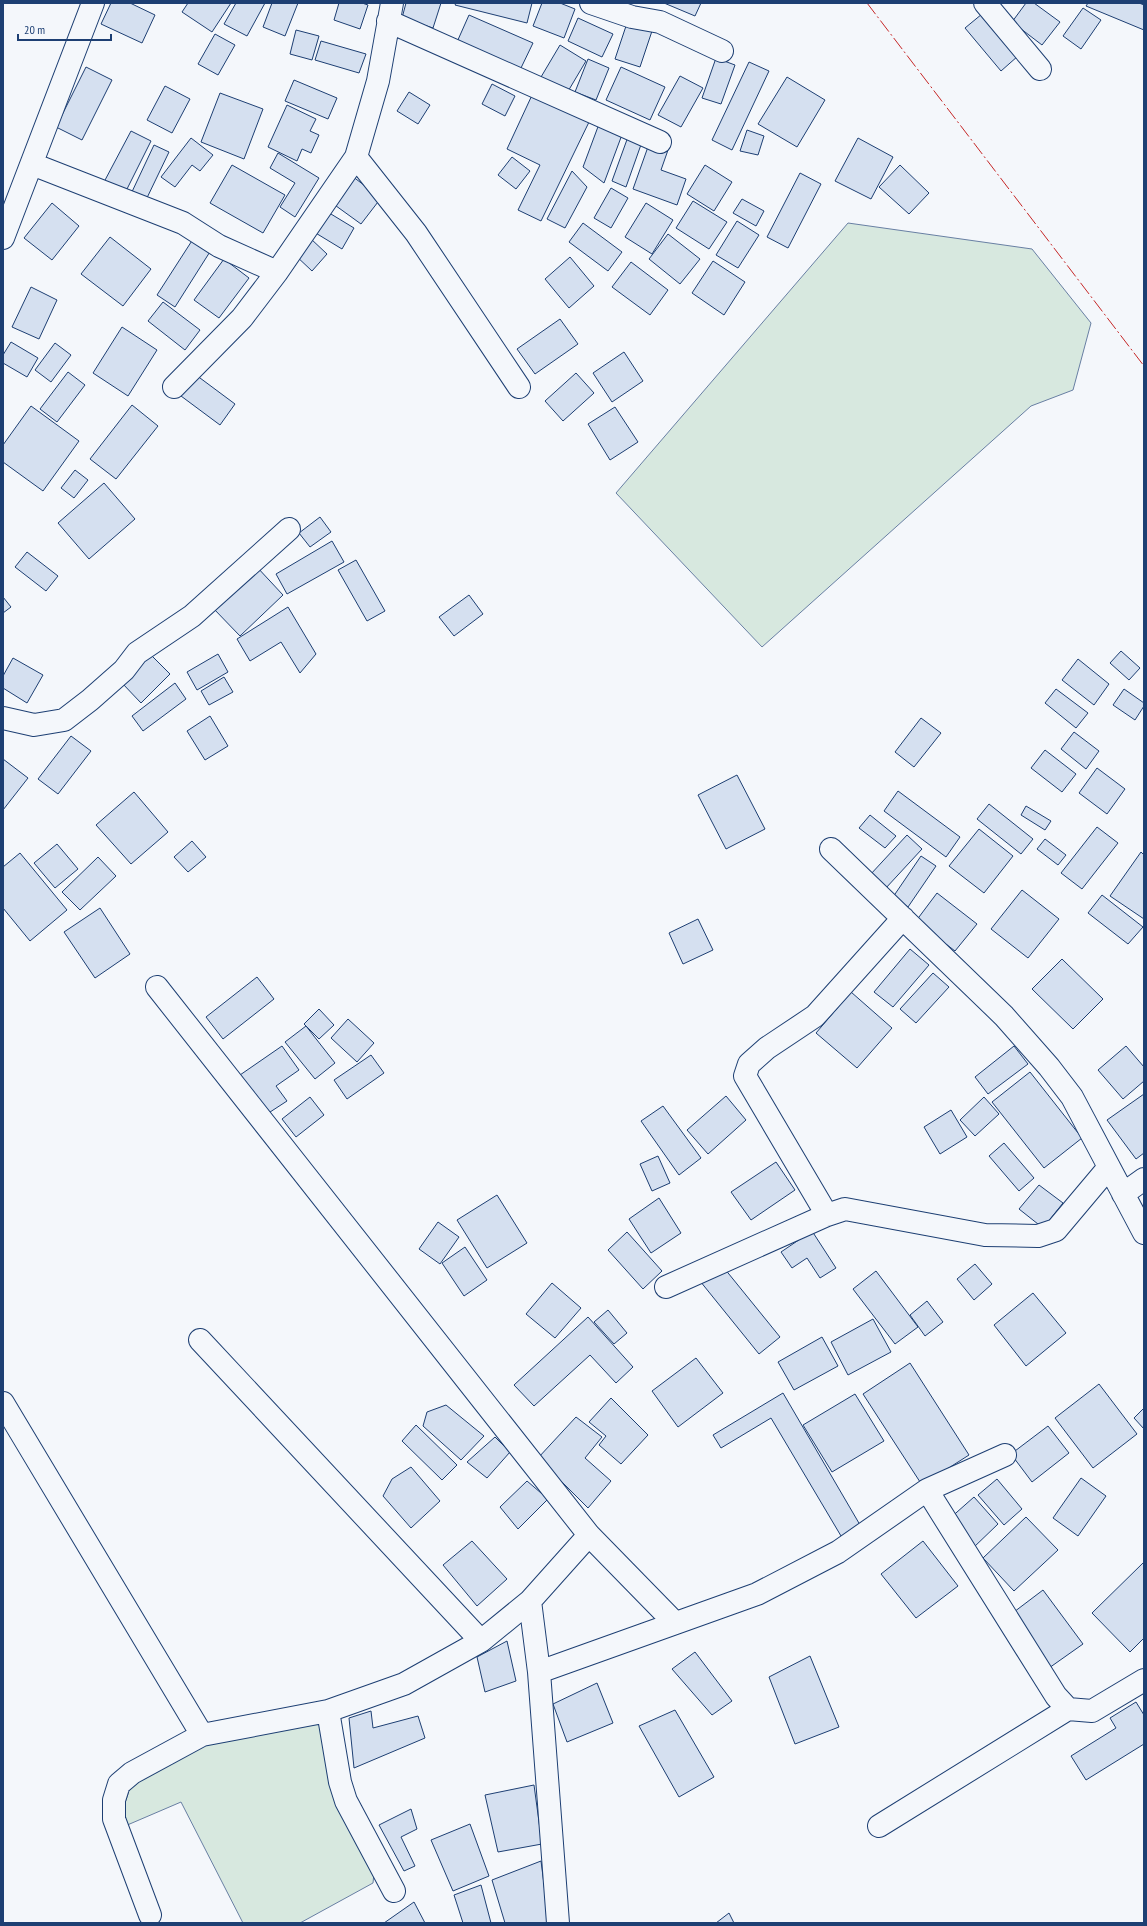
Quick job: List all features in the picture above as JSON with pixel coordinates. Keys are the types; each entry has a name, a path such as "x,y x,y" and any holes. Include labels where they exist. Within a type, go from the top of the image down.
{"street":[{"path":"3,238 93,3"},
{"path":"591,3 632,17 660,22 722,51"},
{"path":"985,3 1040,69"},
{"path":"174,387 242,318 277,272 356,157 378,81 390,12 660,142"},
{"path":"356,157 416,233 519,387"},
{"path":"32,164 183,223 219,246 277,272"},
{"path":"3,718 34,725 64,720 90,700 124,670 137,653 192,616 289,529"},
{"path":"831,849 1004,1016 1049,1067 1072,1097 1144,1233"},
{"path":"828,1214 745,1076 749,1064 767,1048 815,1016 903,918"},
{"path":"157,988 589,1535 674,1622"},
{"path":"666,1287 828,1214 845,1209 985,1235 1038,1236 1056,1230 1110,1167"},
{"path":"1123,1194 1144,1178"},
{"path":"200,1340 481,1641"},
{"path":"3,1403 202,1735"},
{"path":"539,1672 674,1622 757,1594 838,1552 927,1490 1005,1456"},
{"path":"927,1490 1056,1696 1068,1709"},
{"path":"150,1914 114,1819 116,1795 119,1784 132,1773 202,1735 328,1711 404,1684 481,1641 530,1601 589,1535"},
{"path":"530,1601 539,1672 558,1923"},
{"path":"879,1826 1068,1709 1092,1711 1144,1680"},
{"path":"328,1711 340,1782 346,1801 394,1891"}],"shaded area":[{"path":"848,223 1032,249 1091,323 1073,390 1031,406 762,647 616,493"},
{"path":"321,1721 374,1873 373,1883 300,1923 243,1923 181,1802 125,1826 125,1803 129,1791 137,1780 202,1744"}],"building":[{"path":"111,3 130,3 155,15 142,43 101,24"},
{"path":"188,3 231,3 212,32 182,12"},
{"path":"236,3 265,3 247,36 224,24"},
{"path":"272,3 298,3 285,36 263,27"},
{"path":"339,3 362,3 368,5 360,29 334,20"},
{"path":"406,3 441,3 433,28 402,18"},
{"path":"456,3 532,3 527,23 455,5"},
{"path":"542,3 560,3 575,9 564,38 533,26"},
{"path":"664,3 701,3 695,16"},
{"path":"1026,3 1034,3 1060,22 1042,45 1012,22"},
{"path":"1088,3 1139,3 1144,5 1144,30 1086,6"},
{"path":"1083,8 1101,20 1081,49 1063,36"},
{"path":"982,14 1018,56 1001,71 965,28"},
{"path":"469,15 533,43 520,70 457,42"},
{"path":"578,18 613,34 602,57 568,41"},
{"path":"627,23 652,31 640,67 615,59"},
{"path":"296,30 319,36 312,60 290,54"},
{"path":"215,34 235,45 218,75 198,64"},
{"path":"321,41 366,54 359,73 315,60"},
{"path":"560,45 586,61 567,93 541,77"},
{"path":"716,58 735,65 721,104 702,98"},
{"path":"588,59 609,68 596,100 575,92"},
{"path":"749,62 769,71 732,150 712,140"},
{"path":"86,67 112,80 82,140 56,127"},
{"path":"621,67 665,87 650,120 606,100"},
{"path":"680,76 703,88 681,127 658,115"},
{"path":"787,77 825,100 797,147 758,124"},
{"path":"294,80 337,98 328,119 285,101"},
{"path":"492,84 515,96 505,116 482,104"},
{"path":"165,86 190,99 172,133 147,120"},
{"path":"409,92 430,105 418,124 397,111"},
{"path":"220,93 263,109 244,159 201,142"},
{"path":"533,93 590,120 541,221 518,210 540,165 507,149"},
{"path":"287,105 316,119 310,131 319,135 311,153 302,149 297,161 268,147"},
{"path":"599,124 623,132 604,183 583,167"},
{"path":"747,130 764,136 758,155 740,151"},
{"path":"131,131 151,141 125,193 104,182"},
{"path":"629,134 643,139 626,187 612,181"},
{"path":"191,138 213,155 200,171 192,165 175,187 161,177"},
{"path":"858,138 893,157 871,199 835,181"},
{"path":"649,144 668,150 661,170 686,179 677,205 633,189"},
{"path":"154,145 169,152 145,202 130,196"},
{"path":"278,153 319,178 295,217 280,207 295,183 270,168"},
{"path":"512,157 530,171 516,189 498,175"},
{"path":"232,165 285,195 263,233 210,203"},
{"path":"705,165 732,182 714,211 687,194"},
{"path":"900,165 929,193 909,214 879,187"},
{"path":"572,171 587,187 565,228 547,219"},
{"path":"800,173 821,184 788,248 767,237"},
{"path":"352,176 381,198 361,224 332,203"},
{"path":"611,188 628,198 611,228 594,218"},
{"path":"742,199 764,211 756,226 733,213"},
{"path":"693,201 727,222 709,249 676,228"},
{"path":"52,203 79,226 52,260 24,238"},
{"path":"646,203 673,220 652,254 625,237"},
{"path":"326,211 354,228 342,249 314,232"},
{"path":"737,221 759,235 738,268 716,255"},
{"path":"583,223 622,252 608,271 569,242"},
{"path":"668,234 700,259 680,284 649,259"},
{"path":"195,236 213,247 175,307 157,295"},
{"path":"110,237 151,269 123,306 81,274"},
{"path":"310,238 327,254 312,271 294,254"},
{"path":"570,257 594,286 569,308 545,279"},
{"path":"224,259 249,278 219,318 194,300"},
{"path":"713,261 745,282 724,315 692,293"},
{"path":"631,262 668,290 650,315 612,287"},
{"path":"31,287 57,300 39,339 12,327"},
{"path":"163,302 200,330 185,350 148,321"},
{"path":"560,319 578,344 535,374 517,349"},
{"path":"122,327 157,350 128,396 93,373"},
{"path":"11,342 38,358 27,377 3,363 3,355"},
{"path":"55,343 71,355 51,382 35,370"},
{"path":"624,352 643,381 612,402 593,373"},
{"path":"68,372 85,385 57,422 40,409"},
{"path":"576,373 594,393 563,421 545,401"},
{"path":"196,375 235,404 220,425 181,396"},
{"path":"132,405 158,426 116,479 90,459"},
{"path":"31,406 79,441 43,491 3,462 3,445"},
{"path":"615,407 638,442 610,460 588,424"},
{"path":"75,470 88,480 74,498 61,488"},
{"path":"104,483 135,519 89,559 58,523"},
{"path":"320,517 331,532 310,547 299,533"},
{"path":"332,541 344,562 287,594 276,574"},
{"path":"27,552 58,576 46,591 15,567"},
{"path":"356,560 385,611 367,621 338,570"},
{"path":"256,566 283,595 240,636 213,608"},
{"path":"469,595 483,614 454,636 439,617"},
{"path":"3,597 11,607 3,613"},
{"path":"288,607 316,654 300,673 281,642 250,661 237,639"},
{"path":"1121,651 1140,668 1129,680 1110,663"},
{"path":"218,654 228,672 197,690 187,672"},
{"path":"151,655 170,674 141,703 122,683"},
{"path":"13,658 43,675 27,703 3,688 3,676"},
{"path":"1078,659 1109,684 1094,705 1062,680"},
{"path":"224,677 233,692 209,705 201,691"},
{"path":"175,683 186,699 143,731 132,716"},
{"path":"1056,689 1088,713 1076,728 1045,703"},
{"path":"1124,689 1144,703 1144,706 1135,720 1113,705"},
{"path":"210,716 228,746 205,760 187,731"},
{"path":"921,718 941,733 914,767 895,752"},
{"path":"1074,732 1099,751 1086,769 1061,749"},
{"path":"71,736 91,751 58,794 38,779"},
{"path":"1045,750 1076,774 1062,792 1031,768"},
{"path":"3,759 28,778 3,810"},
{"path":"1097,768 1125,789 1107,814 1079,793"},
{"path":"737,775 765,829 726,849 698,795"},
{"path":"898,791 960,837 946,857 884,811"},
{"path":"134,792 168,832 131,864 96,825"},
{"path":"989,804 1033,839 1021,854 977,819"},
{"path":"1026,806 1051,821 1045,830 1021,815"},
{"path":"870,815 896,836 885,848 859,828"},
{"path":"1097,827 1118,843 1082,889 1061,873"},
{"path":"979,829 1013,856 984,893 949,866"},
{"path":"907,835 922,849 885,889 870,875"},
{"path":"1045,839 1066,855 1058,865 1037,849"},
{"path":"192,841 206,857 188,872 174,857"},
{"path":"57,844 78,869 55,888 34,863"},
{"path":"1141,852 1144,855 1144,919 1110,896"},
{"path":"20,853 67,910 30,941 3,908 3,867"},
{"path":"921,856 936,866 908,907 893,897"},
{"path":"98,857 116,876 80,910 62,892"},
{"path":"1022,890 1059,919 1028,958 991,929"},
{"path":"937,893 977,924 955,951 916,921"},
{"path":"1102,895 1143,927 1128,944 1088,913"},
{"path":"100,908 130,954 95,978 64,932"},
{"path":"698,919 713,950 683,964 669,933"},
{"path":"910,949 929,965 893,1007 874,992"},
{"path":"1062,959 1103,999 1073,1029 1032,989"},
{"path":"933,973 949,987 916,1023 900,1009"},
{"path":"257,977 274,999 223,1039 206,1017"},
{"path":"851,992 892,1028 857,1068 816,1033"},
{"path":"319,1009 334,1025 319,1039 304,1024"},
{"path":"348,1019 374,1043 357,1062 331,1038"},
{"path":"306,1026 335,1063 315,1079 285,1042"},
{"path":"282,1046 299,1070 276,1086 287,1101 267,1114 240,1075"},
{"path":"1014,1046 1028,1064 988,1094 975,1077"},
{"path":"1126,1046 1144,1067 1144,1081 1123,1099 1098,1070"},
{"path":"371,1055 384,1073 347,1099 334,1080"},
{"path":"1030,1072 1082,1138 1044,1168 992,1102"},
{"path":"1144,1094 1144,1153 1136,1159 1107,1120"},
{"path":"726,1096 746,1120 708,1154 687,1130"},
{"path":"310,1097 324,1115 296,1137 282,1119"},
{"path":"984,1097 999,1114 975,1136 960,1120"},
{"path":"663,1106 701,1158 679,1175 641,1121"},
{"path":"951,1110 967,1137 940,1154 924,1127"},
{"path":"1004,1143 1034,1178 1019,1191 989,1156"},
{"path":"658,1156 670,1183 652,1191 640,1164"},
{"path":"776,1162 795,1190 751,1220 731,1192"},
{"path":"1039,1185 1063,1203 1043,1228 1019,1209"},
{"path":"497,1195 527,1243 487,1268 457,1220"},
{"path":"659,1198 681,1233 651,1253 629,1219"},
{"path":"438,1222 459,1237 440,1264 419,1249"},
{"path":"812,1231 836,1268 820,1278 807,1258 792,1268 781,1252"},
{"path":"627,1232 662,1271 643,1289 608,1250"},
{"path":"465,1247 487,1280 464,1296 442,1263"},
{"path":"720,1263 780,1337 759,1354 700,1281"},
{"path":"975,1264 992,1284 974,1300 957,1279"},
{"path":"876,1271 918,1327 895,1344 853,1289"},
{"path":"552,1283 581,1308 555,1338 526,1314"},
{"path":"1033,1293 1066,1333 1026,1366 994,1325"},
{"path":"927,1301 943,1322 925,1336 910,1315"},
{"path":"608,1310 627,1333 614,1344 594,1322"},
{"path":"588,1317 633,1367 616,1383 590,1355 534,1406 514,1385"},
{"path":"873,1319 891,1352 848,1375 831,1342"},
{"path":"822,1337 838,1366 794,1390 778,1362"},
{"path":"696,1358 723,1393 678,1427 652,1391"},
{"path":"910,1363 969,1455 922,1485 863,1394"},
{"path":"1099,1384 1137,1434 1093,1468 1055,1418"},
{"path":"783,1393 863,1530 844,1541 771,1418 721,1448 713,1435"},
{"path":"855,1394 884,1441 832,1472 803,1425"},
{"path":"611,1398 648,1435 621,1464 599,1445 606,1436 589,1422"},
{"path":"446,1405 484,1436 461,1460 423,1426 427,1412"},
{"path":"1144,1408 1144,1429 1134,1418"},
{"path":"576,1417 602,1437 585,1458 611,1481 588,1508 538,1458"},
{"path":"416,1425 457,1465 442,1480 402,1441"},
{"path":"1048,1426 1069,1453 1032,1482 1011,1454"},
{"path":"495,1437 510,1452 487,1478 467,1462"},
{"path":"411,1467 440,1501 411,1528 383,1496 392,1479"},
{"path":"1081,1478 1106,1496 1078,1536 1053,1518"},
{"path":"997,1479 1022,1509 1004,1525 978,1495"},
{"path":"527,1481 548,1499 518,1529 500,1507"},
{"path":"974,1497 998,1524 973,1548 948,1520"},
{"path":"1026,1517 1058,1550 1014,1591 983,1558"},
{"path":"472,1541 507,1579 477,1606 443,1565"},
{"path":"923,1541 958,1586 916,1618 881,1574"},
{"path":"1144,1562 1144,1638 1130,1652 1092,1613"},
{"path":"1043,1590 1083,1644 1049,1668 1010,1615"},
{"path":"507,1641 516,1681 485,1692 477,1657"},
{"path":"695,1652 732,1701 712,1715 672,1669"},
{"path":"810,1656 839,1727 795,1744 769,1677"},
{"path":"597,1683 613,1723 567,1742 553,1704"},
{"path":"1136,1702 1144,1715 1144,1744 1086,1780 1071,1756 1116,1728 1110,1718"},
{"path":"675,1710 714,1777 679,1797 639,1726"},
{"path":"371,1711 373,1728 418,1716 425,1738 354,1768 349,1718"},
{"path":"534,1785 542,1844 498,1852 485,1795"},
{"path":"411,1809 417,1829 401,1837 415,1866 404,1871 379,1825"},
{"path":"470,1824 489,1876 453,1891 431,1840"},
{"path":"541,1861 549,1923 505,1923 492,1880"},
{"path":"481,1885 491,1923 463,1923 454,1895"},
{"path":"414,1902 425,1923 384,1923"},
{"path":"729,1913 734,1923 716,1923"}],"power":[{"path":"867,3 1144,366"}]}
